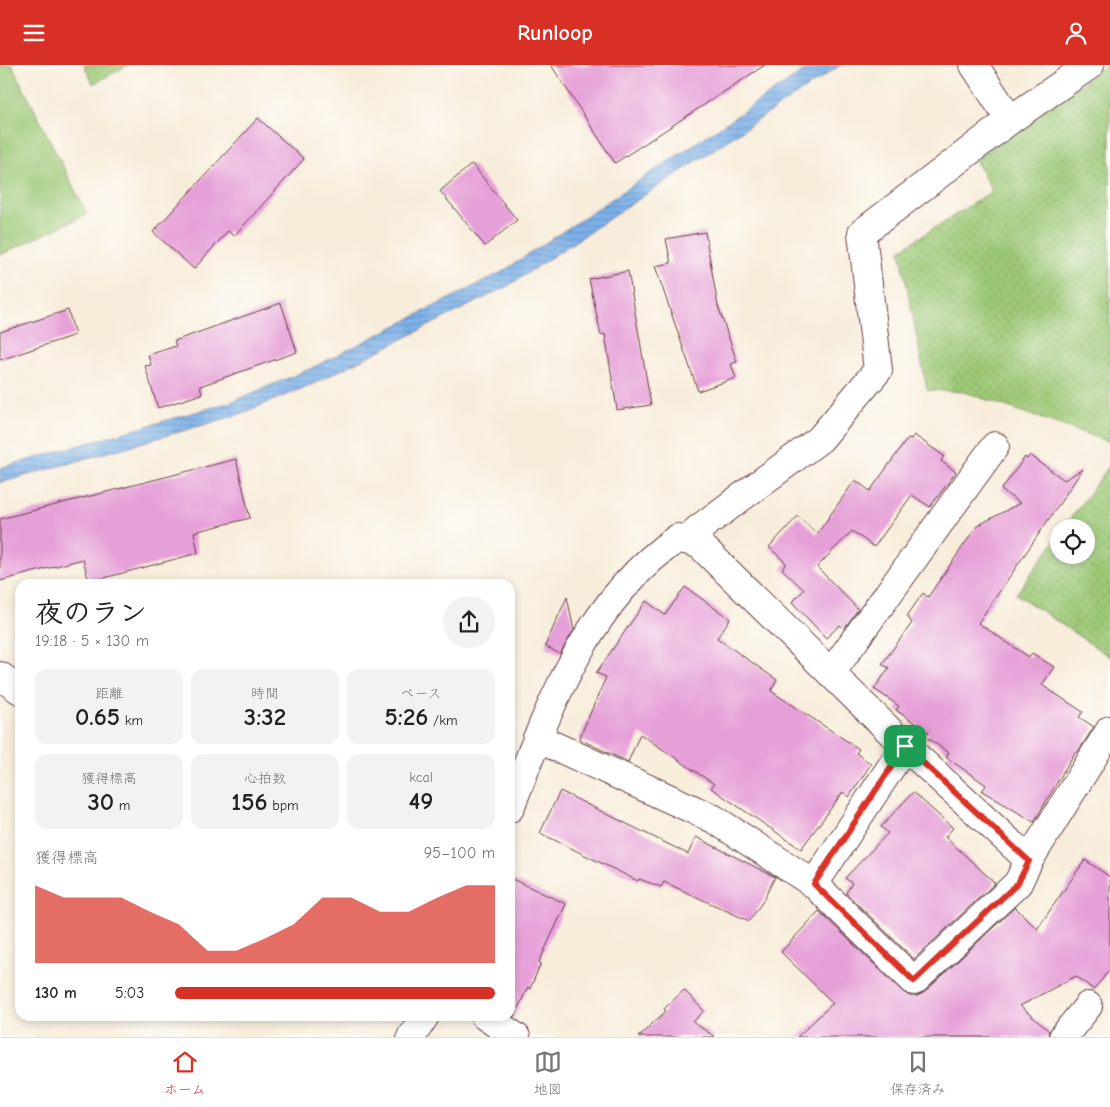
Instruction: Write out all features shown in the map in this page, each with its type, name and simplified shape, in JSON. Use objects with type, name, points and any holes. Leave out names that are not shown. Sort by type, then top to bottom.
[{"type":"street","points":[[974,65],[1010,120]]},
{"type":"street","points":[[699,544],[697,530],[820,439],[878,370],[862,233],[1010,120],[1090,65]]},
{"type":"street","points":[[831,673],[995,446]]},
{"type":"street","points":[[515,795],[537,738],[586,638],[609,603],[656,554],[678,539],[699,544],[905,746],[1029,861]]},
{"type":"street","points":[[0,675],[15,686]]},
{"type":"street","points":[[537,738],[714,819],[814,884],[914,981],[1018,883],[1029,861],[1110,730]]},
{"type":"street","points":[[814,884],[905,746]]},
{"type":"street","points":[[1063,1037],[1088,1006]]},
{"type":"street","points":[[411,1037],[421,1021]]},
{"type":"street","points":[[492,1021],[516,1037]]},
{"type":"green space","points":[[0,65],[12,65],[87,214],[0,255]]},
{"type":"green space","points":[[84,65],[128,65],[93,84]]},
{"type":"green space","points":[[1107,65],[1110,65],[1110,442],[964,392],[927,390],[900,250],[992,191],[975,159]]},
{"type":"green space","points":[[1110,465],[1110,657],[1016,594],[1050,547],[1050,564],[1095,564],[1095,519],[1070,519]]},
{"type":"water","points":[[813,65],[841,65],[508,286],[313,384],[235,416],[0,483],[0,468],[231,402],[312,368],[502,272]]},
{"type":"building","points":[[551,65],[765,65],[615,163]]},
{"type":"building","points":[[258,118],[304,159],[234,236],[228,231],[194,269],[153,232]]},
{"type":"building","points":[[472,164],[517,220],[485,246],[440,191]]},
{"type":"building","points":[[705,232],[718,306],[737,362],[731,364],[736,378],[698,391],[655,266],[671,263],[666,239]]},
{"type":"building","points":[[628,271],[651,405],[617,410],[605,334],[601,335],[589,279]]},
{"type":"building","points":[[281,303],[297,352],[200,386],[202,394],[158,408],[145,366],[151,365],[148,355],[176,346],[174,341]]},
{"type":"building","points":[[68,310],[75,335],[0,360],[0,332]]},
{"type":"building","points":[[914,435],[944,456],[941,461],[956,472],[930,507],[912,495],[874,547],[852,531],[817,567],[858,609],[844,629],[840,625],[826,638],[792,602],[804,590],[782,569],[786,563],[769,547],[798,516],[817,534],[855,480],[870,491],[908,438],[911,439]]},
{"type":"building","points":[[1030,455],[1064,480],[1083,469],[978,623],[1029,657],[1032,653],[1054,667],[1042,685],[1083,712],[1079,717],[1094,727],[1077,753],[1075,752],[1034,822],[982,791],[986,785],[946,757],[949,753],[926,737],[929,733],[896,710],[899,706],[874,689],[889,668],[882,664],[912,623],[907,616],[923,593],[928,597],[977,526],[1020,503],[1001,490],[1025,457],[1027,459]]},
{"type":"building","points":[[236,459],[250,518],[194,532],[198,553],[100,579],[88,579],[83,559],[0,581],[0,519]]},
{"type":"building","points":[[685,587],[730,619],[717,638],[777,680],[771,691],[859,749],[856,753],[871,764],[849,797],[843,792],[801,849],[711,788],[714,784],[640,734],[628,762],[579,739],[606,677],[596,673],[646,601],[665,615]]},
{"type":"building","points":[[567,597],[574,630],[560,654],[545,646]]},
{"type":"building","points":[[560,791],[688,854],[696,837],[775,877],[763,901],[749,921],[664,882],[661,887],[639,879],[638,881],[540,833]]},
{"type":"building","points":[[913,792],[953,828],[945,837],[995,883],[914,959],[846,893],[852,883],[845,878],[888,833],[881,827]]},
{"type":"building","points":[[1085,860],[1110,877],[1110,969],[1094,990],[1076,976],[1020,1006],[1049,1031],[1048,1037],[797,1037],[833,1003],[781,952],[819,911],[903,992],[910,996],[917,996],[925,992],[1015,907],[1037,929]]},
{"type":"building","points":[[515,880],[566,904],[539,962],[541,963],[530,989],[528,987],[515,1015]]},
{"type":"building","points":[[684,990],[704,1011],[693,1022],[715,1037],[638,1037],[666,1011],[664,1009]]},
{"type":"route","points":[[905,746],[1029,861],[1018,883],[914,981],[814,884],[905,746]]}]
